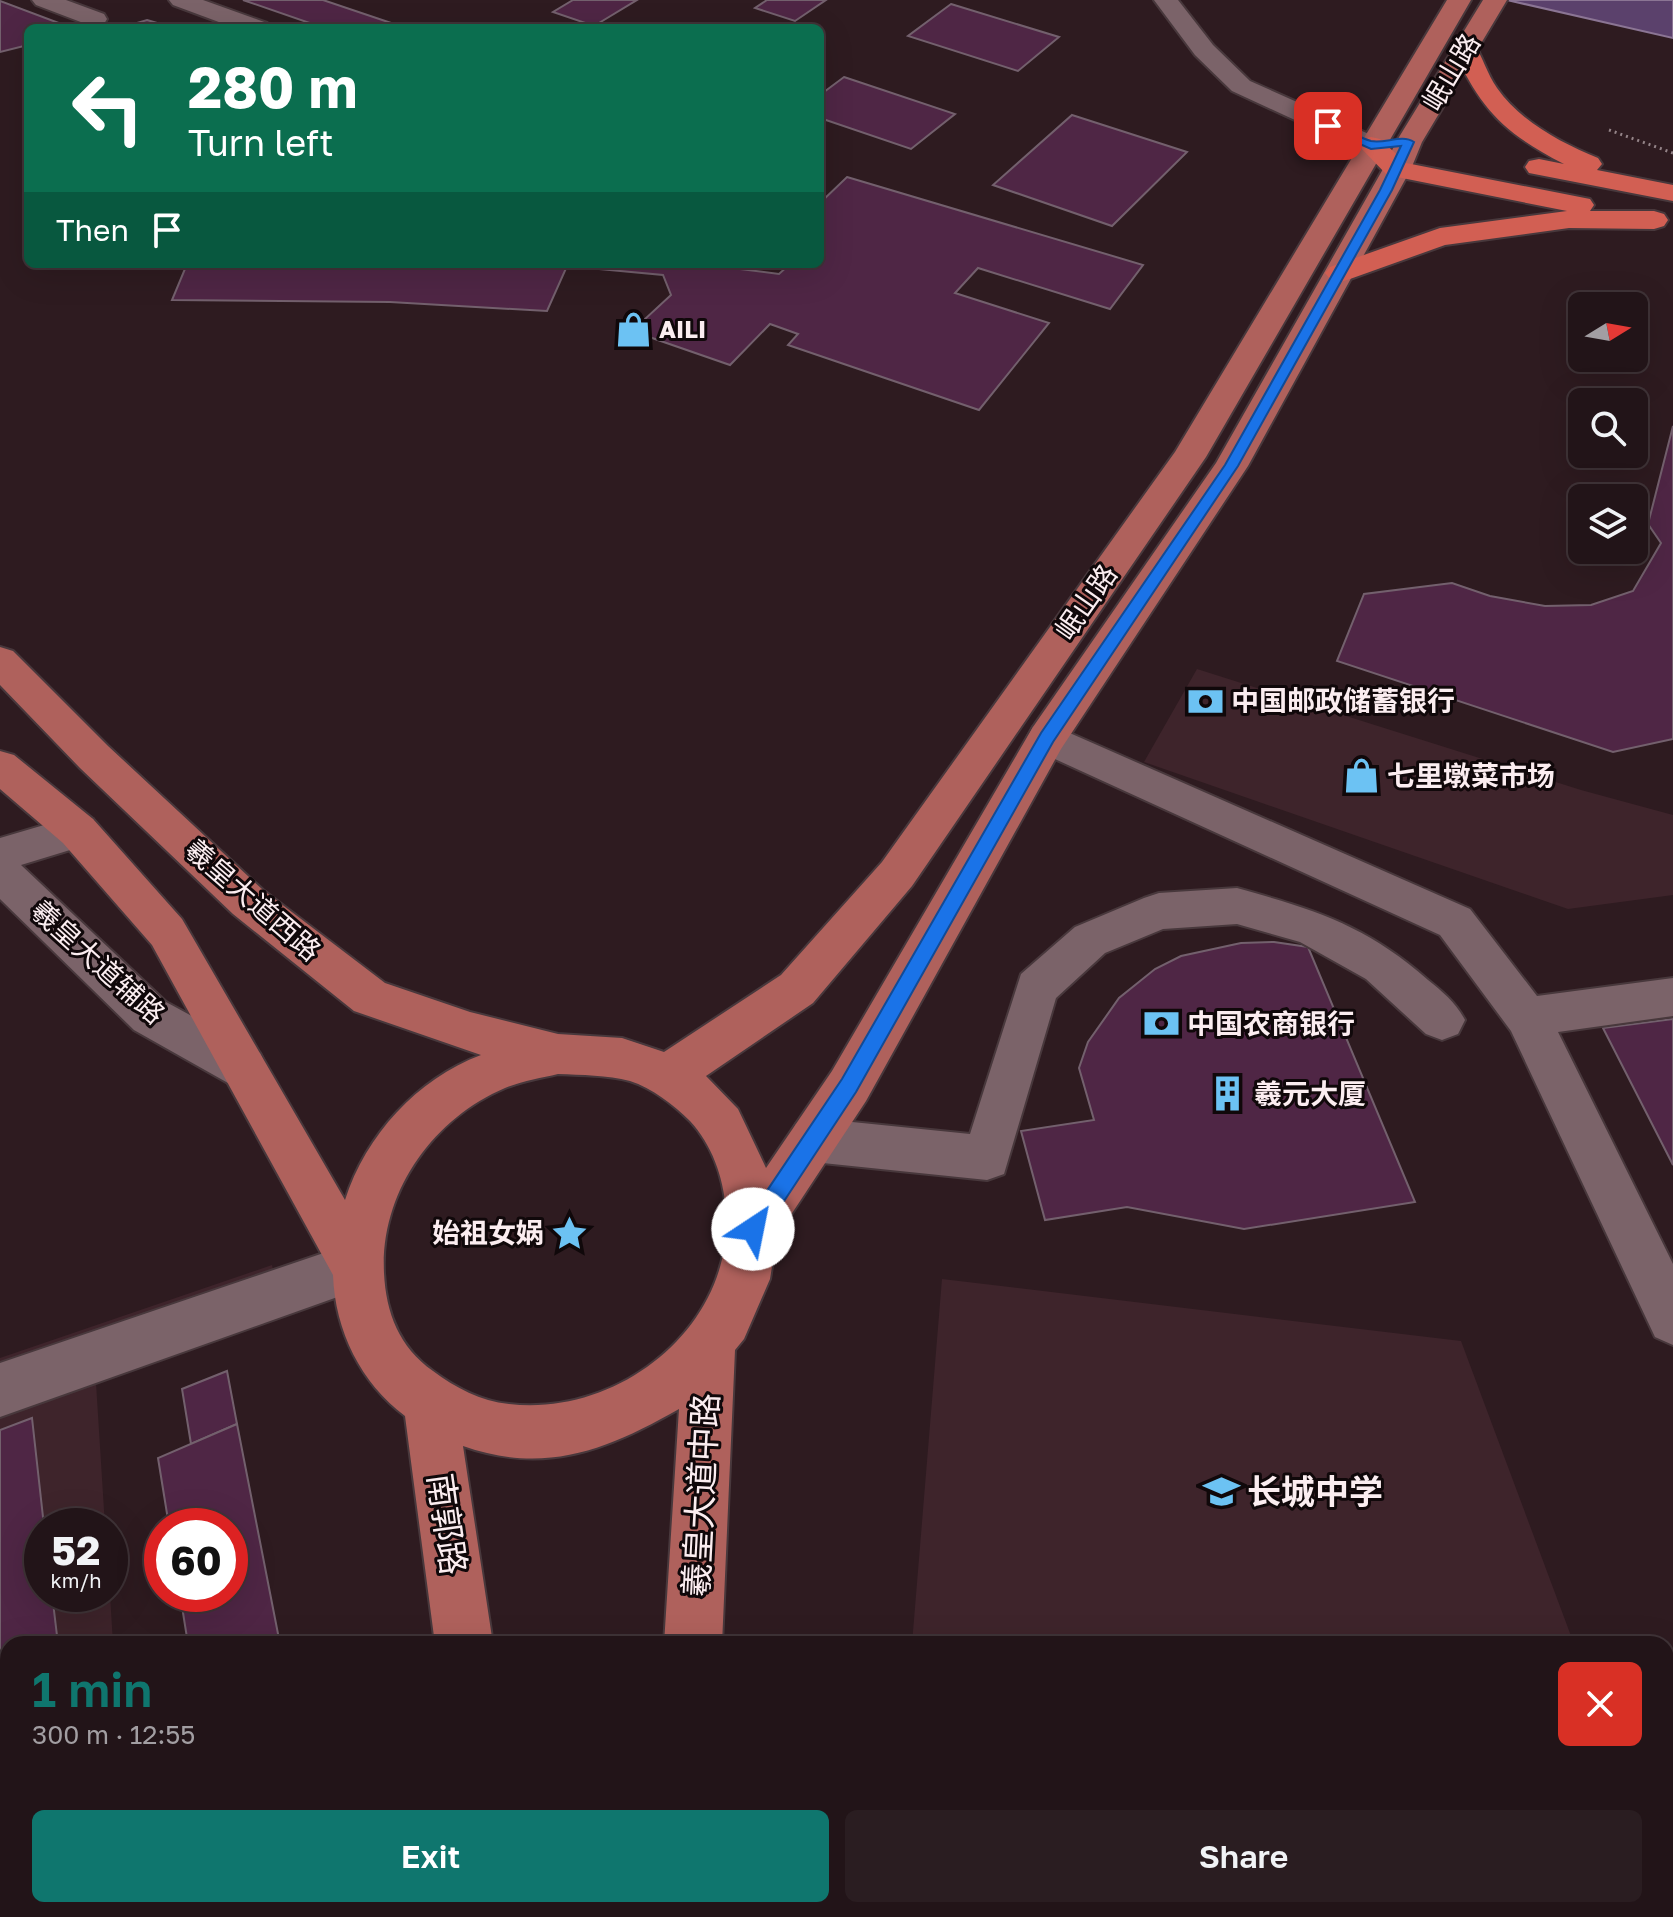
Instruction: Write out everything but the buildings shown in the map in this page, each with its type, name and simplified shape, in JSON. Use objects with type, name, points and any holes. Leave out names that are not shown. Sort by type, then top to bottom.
[{"type":"highway","points":[[1465,49],[1483,87],[1518,124],[1568,156],[1665,192]]},
{"type":"highway","points":[[1403,151],[1663,222]]},
{"type":"highway","points":[[1518,163],[1665,192]]},
{"type":"highway","points":[[1340,273],[1454,235],[1569,219],[1663,222]]},
{"type":"main road","name":"岷山路","points":[[667,1076],[797,989],[897,874],[1403,151],[1495,0]]},
{"type":"main road","name":"岷山路","points":[[753,1229],[857,1072],[1047,738],[1231,466],[1340,273],[1403,151],[1453,9]]},
{"type":"main road","name":"羲皇大道西路","points":[[0,661],[94,757],[248,902],[370,997],[470,1032],[558,1054]]},
{"type":"main road","points":[[0,766],[78,831],[167,932],[356,1267]]},
{"type":"main road","points":[[558,1054],[596,1054],[633,1062],[667,1076],[697,1096],[721,1122],[739,1155],[750,1190],[753,1229],[747,1269],[732,1309],[709,1346],[678,1378],[641,1405],[598,1423],[554,1433],[510,1433],[467,1423],[430,1404],[398,1378],[375,1345],[362,1307],[356,1267],[359,1228],[372,1189],[392,1154],[417,1122],[448,1096],[483,1075],[520,1061],[558,1054]]},
{"type":"main road","name":"羲皇大道中路","points":[[693,1636],[709,1346]]},
{"type":"main road","name":"南郭路","points":[[430,1404],[463,1636]]},
{"type":"street","points":[[44,0],[95,19]]},
{"type":"street","points":[[181,0],[247,24]]},
{"type":"street","points":[[1166,0],[1204,50],[1241,86],[1403,151]]},
{"type":"street","points":[[1047,738],[1455,922],[1527,1017],[1673,1319]]},
{"type":"street","points":[[0,855],[78,831]]},
{"type":"street","name":"羲皇大道辅路","points":[[0,872],[150,1016],[244,1068]]},
{"type":"street","points":[[813,1140],[987,1158],[1037,988],[1090,940],[1159,911],[1237,906],[1312,927],[1382,966],[1442,1020]]},
{"type":"street","points":[[1527,1017],[1673,997]]},
{"type":"street","points":[[0,1390],[356,1267]]},
{"type":"path","points":[[1605,129],[1673,153]]},
{"type":"shaded area","points":[[1507,0],[1673,0],[1673,38]]},
{"type":"shaded area","name":"七里墩菜市场","points":[[1197,669],[1581,790],[1673,815],[1673,895],[1568,909],[1144,762]]},
{"type":"shaded area","points":[[272,1265],[282,1317],[96,1383],[104,1508],[24,1508],[24,1612],[111,1612],[113,1636],[0,1636],[0,1358]]},
{"type":"shaded area","name":"长城中学","points":[[942,1279],[1461,1341],[1571,1636],[913,1636]]},
{"type":"place","name":"AILI","points":[[633,330]]},
{"type":"place","name":"中国邮政储蓄银行","points":[[1205,701]]},
{"type":"place","name":"七里墩菜市场","points":[[1361,776]]},
{"type":"place","name":"中国农商银行","points":[[1161,1024]]},
{"type":"place","name":"羲元大厦","points":[[1228,1094]]},
{"type":"place","name":"始祖女娲","points":[[570,1233]]},
{"type":"place","name":"长城中学","points":[[1221,1492]]},
{"type":"route","points":[[753,1229],[849,1086],[1047,738],[1231,466],[1386,190],[1409,142],[1371,145],[1328,126]]}]
